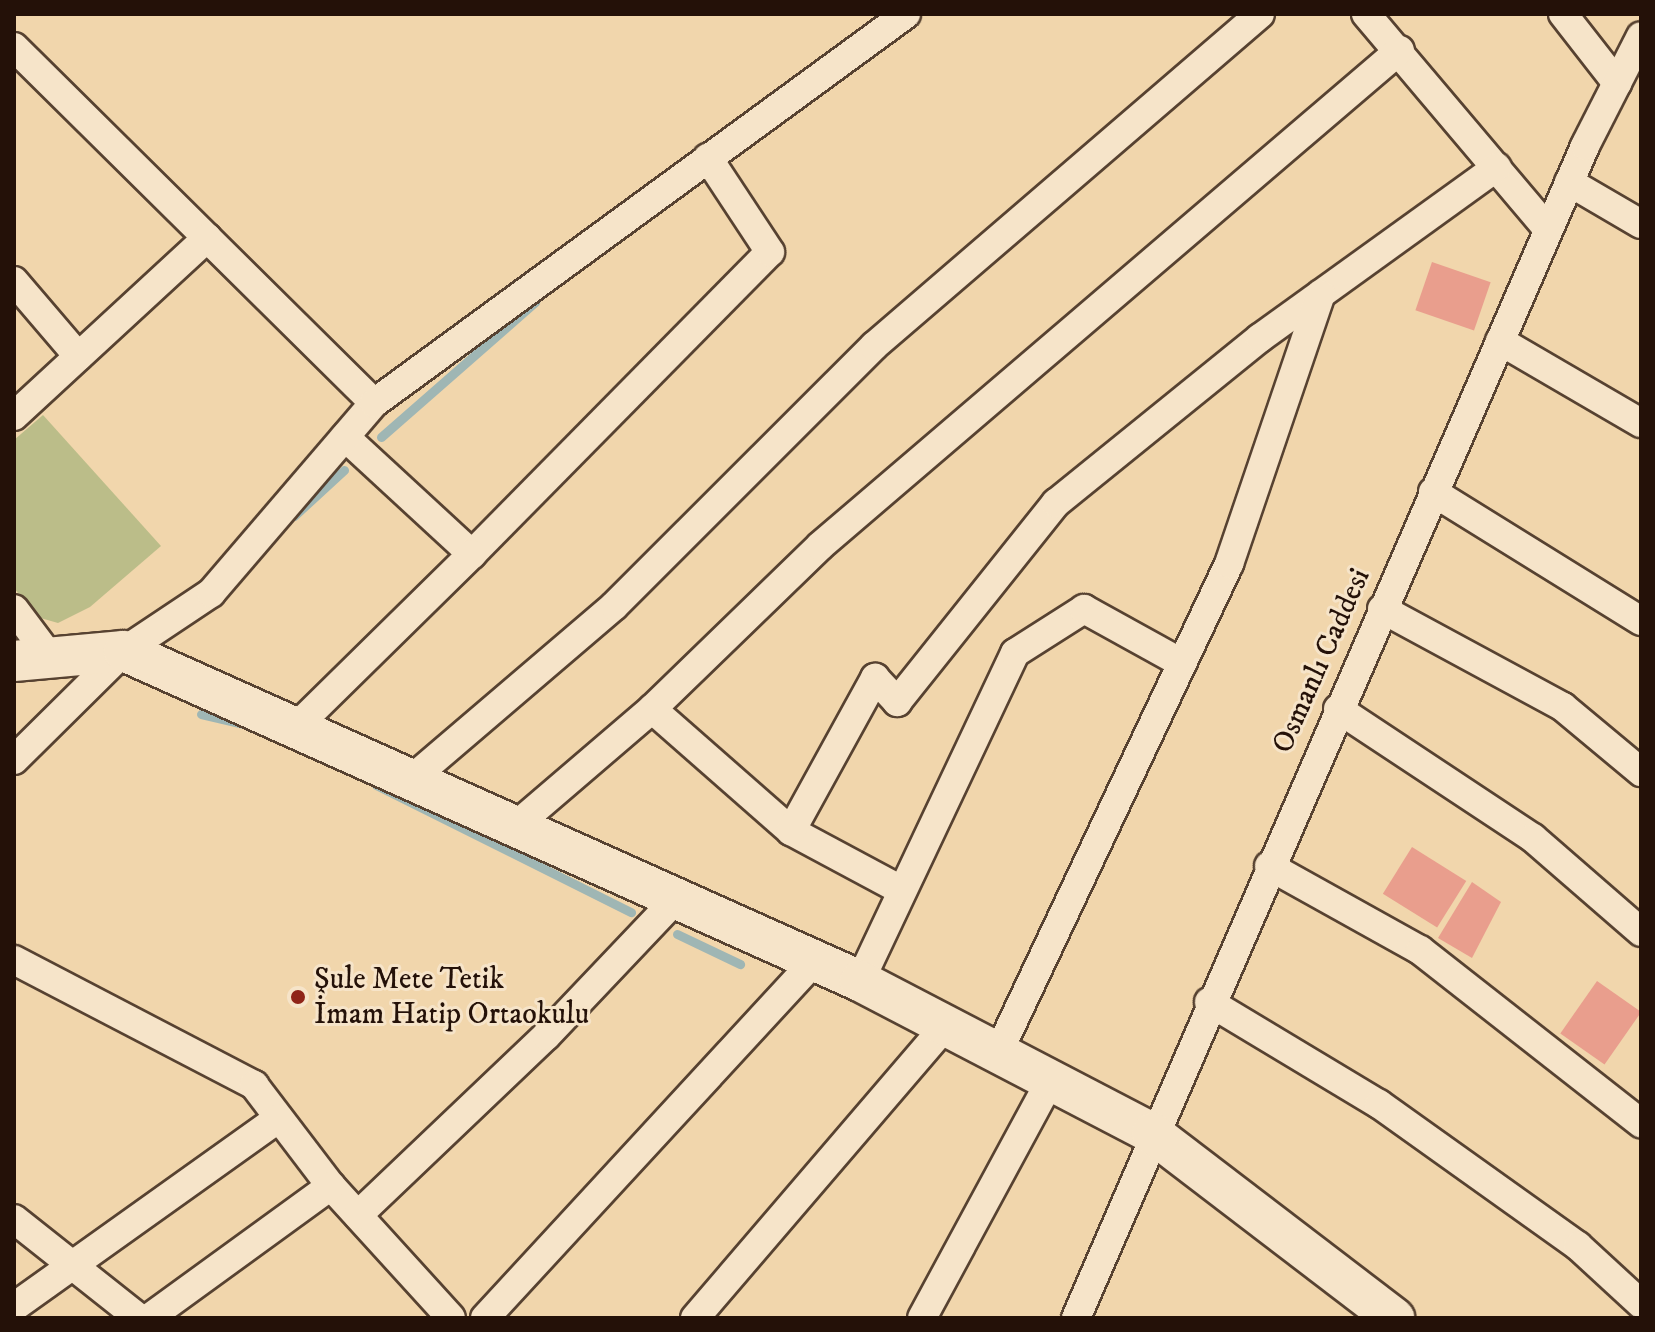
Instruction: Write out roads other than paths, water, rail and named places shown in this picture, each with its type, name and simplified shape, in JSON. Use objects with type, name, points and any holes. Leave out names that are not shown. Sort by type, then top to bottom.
[{"type":"street","points":[[14,760],[124,651],[211,593],[374,403],[906,14]]},
{"type":"street","points":[[414,777],[614,606],[874,346],[1260,14]]},
{"type":"street","points":[[1366,14],[1400,50],[1548,229]]},
{"type":"street","points":[[1563,14],[1617,83]]},
{"type":"street","name":"Osmanlı Caddesi","points":[[1076,1318],[1152,1133],[1548,229],[1641,36]]},
{"type":"street","points":[[14,47],[374,403]]},
{"type":"street","points":[[519,823],[652,709],[820,546],[1400,50]]},
{"type":"street","points":[[297,726],[770,252],[708,158]]},
{"type":"street","points":[[791,831],[875,678],[897,702],[1056,503],[1321,294],[1497,167]]},
{"type":"street","points":[[1569,182],[1641,223]]},
{"type":"street","points":[[14,416],[207,238]]},
{"type":"street","points":[[14,281],[78,356]]},
{"type":"street","points":[[999,1051],[1229,564],[1321,294]]},
{"type":"street","points":[[1500,341],[1641,423]]},
{"type":"street","points":[[345,437],[472,554]]},
{"type":"street","points":[[1433,492],[1641,621]]},
{"type":"street","points":[[14,609],[32,659],[124,651],[519,823],[947,1024],[1152,1133],[1394,1318]]},
{"type":"street","points":[[860,981],[1015,653],[1084,609],[1182,663]]},
{"type":"street","points":[[1382,609],[1563,707],[1641,772]]},
{"type":"street","points":[[652,709],[791,831],[901,890]]},
{"type":"street","points":[[1338,709],[1533,838],[1641,932]]},
{"type":"street","points":[[1269,866],[1420,950],[1641,1123]]},
{"type":"street","points":[[358,1215],[546,1036],[676,899]]},
{"type":"street","points":[[14,960],[254,1085],[331,1186],[451,1318]]},
{"type":"street","points":[[485,1318],[813,962]]},
{"type":"street","points":[[1209,1002],[1379,1104],[1578,1246],[1641,1304]]},
{"type":"street","points":[[695,1318],[947,1024]]},
{"type":"street","points":[[922,1318],[1050,1081]]},
{"type":"street","points":[[14,1307],[71,1262],[279,1118]]},
{"type":"street","points":[[149,1318],[331,1186]]},
{"type":"street","points":[[14,1219],[139,1318]]},
{"type":"waterway","points":[[381,437],[535,302]]},
{"type":"waterway","points":[[294,516],[344,470]]},
{"type":"waterway","points":[[201,714],[243,724]]},
{"type":"waterway","points":[[376,785],[631,912]]},
{"type":"waterway","points":[[677,934],[740,964]]},
{"type":"place","name":"Şule Mete Tetik İmam Hatip Ortaokulu","points":[[298,997]]}]
